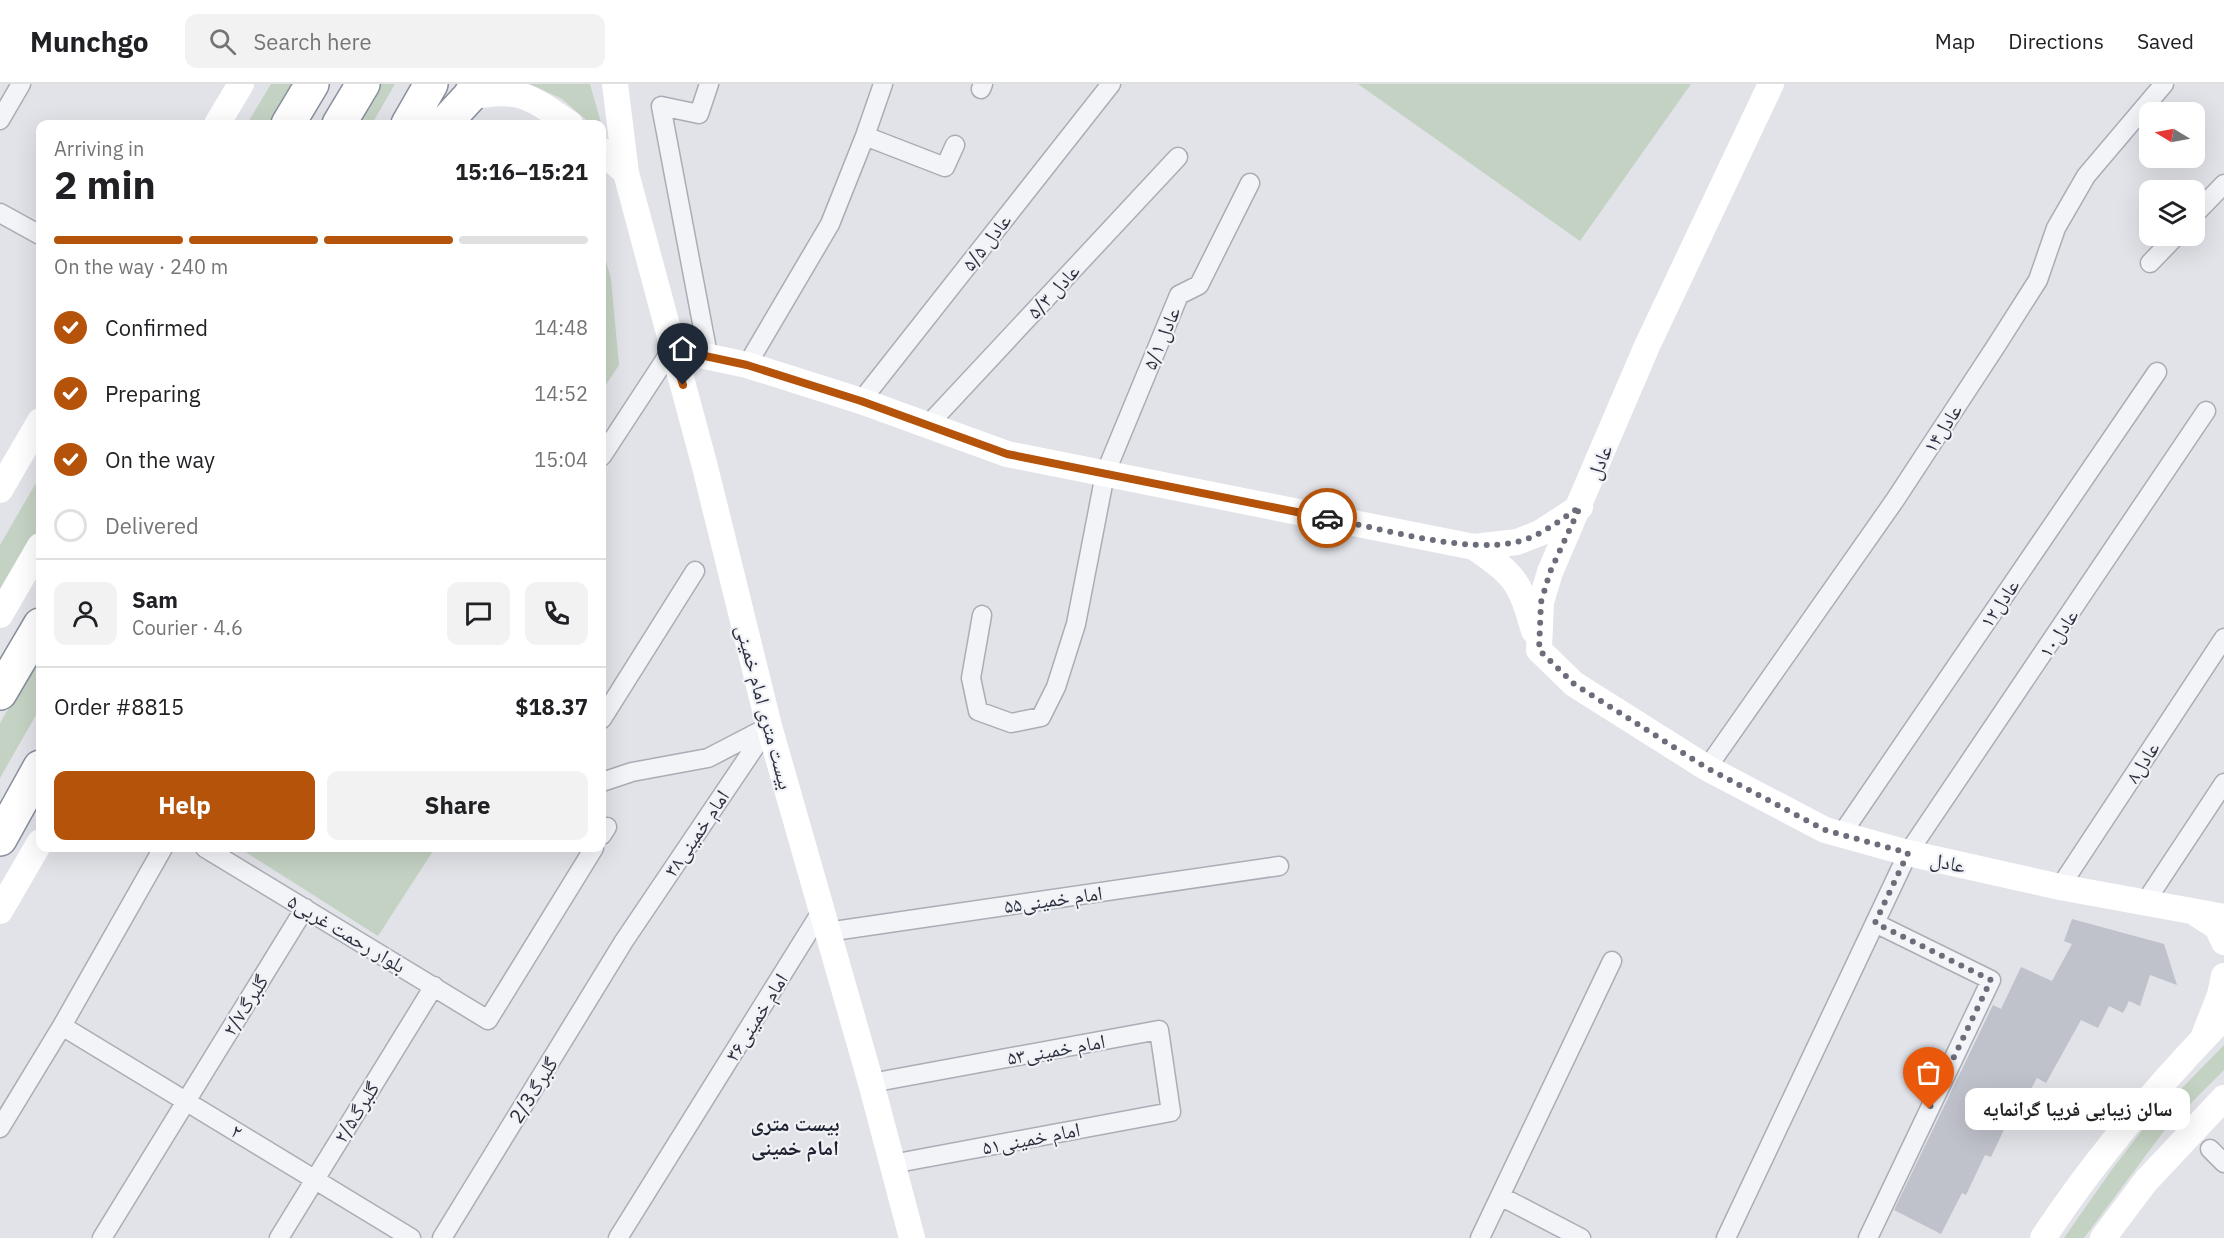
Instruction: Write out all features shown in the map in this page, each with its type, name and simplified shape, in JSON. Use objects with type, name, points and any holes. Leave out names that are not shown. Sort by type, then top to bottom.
[{"type":"highway","points":[[290,120],[312,84]]},
{"type":"highway","points":[[341,120],[363,84]]},
{"type":"highway","points":[[410,120],[431,84]]},
{"type":"highway","points":[[447,120],[473,90]]},
{"type":"highway","points":[[0,693],[36,632]]},
{"type":"highway","points":[[0,839],[36,774]]},
{"type":"street","points":[[0,120],[21,84]]},
{"type":"street","points":[[219,120],[241,84]]},
{"type":"street","name":"بیست متری امام خمینی","points":[[615,84],[626,173],[705,467],[769,726],[871,1083],[912,1238]]},
{"type":"street","points":[[708,355],[661,106],[699,114],[709,84]]},
{"type":"street","points":[[747,365],[830,224],[866,136],[883,84]]},
{"type":"street","name":"عادل ۵/۵","points":[[861,401],[1111,84]]},
{"type":"street","name":"عادل","points":[[1772,84],[1647,346],[1580,507],[1550,572],[1541,602],[1539,650],[1574,684],[1707,768],[1825,830],[1908,853],[2144,904],[2224,917]]},
{"type":"street","name":"عادل۱۴","points":[[1707,768],[1895,500],[1996,346],[2038,280],[2056,228],[2086,176],[2164,84]]},
{"type":"street","points":[[455,120],[473,90],[519,93],[563,120]]},
{"type":"street","points":[[866,136],[945,167],[955,145]]},
{"type":"street","points":[[606,156],[626,173]]},
{"type":"street","name":"عادل ۵/۳","points":[[928,425],[1178,157]]},
{"type":"street","name":"عادل ۵/۱","points":[[982,615],[971,678],[978,711],[1011,723],[1041,717],[1056,687],[1076,624],[1105,474],[1179,295],[1199,285],[1250,183]]},
{"type":"street","points":[[2205,204],[2224,184]]},
{"type":"street","points":[[0,213],[36,233]]},
{"type":"street","points":[[2150,263],[2166,246]]},
{"type":"street","points":[[606,450],[672,349],[747,365],[861,401],[1007,454],[1474,547],[1516,542],[1540,533],[1580,507]]},
{"type":"street","name":"عادل۱۲","points":[[1841,835],[2157,372]]},
{"type":"street","name":"عادل۱۰","points":[[1726,1238],[1908,853],[2206,411]]},
{"type":"street","points":[[0,490],[36,429]]},
{"type":"street","points":[[1474,547],[1508,571],[1524,596],[1539,650]]},
{"type":"street","points":[[0,615],[36,553]]},
{"type":"street","points":[[606,713],[695,571]]},
{"type":"street","name":"۸عادل","points":[[2060,886],[2224,638]]},
{"type":"street","points":[[606,781],[632,772],[708,758],[740,744],[769,726]]},
{"type":"street","name":"امام خمینی۳۸","points":[[624,941],[769,726]]},
{"type":"street","points":[[2144,904],[2224,783]]},
{"type":"street","points":[[0,911],[36,849]]},
{"type":"street","points":[[0,1128],[62,1026],[161,852]]},
{"type":"street","name":"بلوار رحمت غربی۵","points":[[217,852],[488,1020],[592,852]]},
{"type":"street","name":"امام خمینی۵۵","points":[[824,922],[1279,866]]},
{"type":"street","name":"گلبرگ۲/۷","points":[[102,1238],[305,908]]},
{"type":"street","points":[[2196,914],[2217,927],[2224,942]]},
{"type":"street","name":"امام خمینی۳۶","points":[[618,1238],[690,1121],[824,922]]},
{"type":"street","points":[[1868,1238],[1991,980],[1875,923]]},
{"type":"street","name":"2/3گلبرگ","points":[[442,1238],[624,941]]},
{"type":"street","points":[[1480,1238],[1612,961]]},
{"type":"street","points":[[2202,1040],[2220,995],[2224,976]]},
{"type":"street","name":"گلبرگ۲/۵","points":[[279,1238],[434,986]]},
{"type":"street","points":[[2043,1238],[2100,1159],[2224,1017]]},
{"type":"street","name":"۲","points":[[62,1026],[411,1238]]},
{"type":"street","name":"امام خمینی۵۳","points":[[871,1083],[1159,1030],[1171,1112]]},
{"type":"street","points":[[2103,1238],[2146,1181],[2224,1098]]},
{"type":"street","name":"امام خمینی۵۱","points":[[892,1164],[1171,1112]]},
{"type":"street","points":[[2210,1149],[2224,1163]]},
{"type":"street","points":[[1500,1196],[1581,1238]]},
{"type":"green space","points":[[271,84],[298,84],[276,120],[249,120]]},
{"type":"green space","points":[[378,84],[395,84],[374,120],[356,120]]},
{"type":"green space","points":[[530,84],[590,84],[600,120],[586,120],[562,99]]},
{"type":"green space","points":[[1358,84],[1691,84],[1580,241]]},
{"type":"green space","points":[[606,261],[611,279],[619,365],[606,385]]},
{"type":"green space","points":[[36,483],[36,539],[0,598],[0,545]]},
{"type":"green space","points":[[36,662],[36,715],[0,778],[0,723]]},
{"type":"green space","points":[[245,852],[432,852],[378,936]]},
{"type":"green space","points":[[2224,1045],[2224,1070],[2167,1127],[2084,1238],[2064,1238],[2147,1124]]},
{"type":"building","points":[[2072,919],[2164,944],[2177,985],[2150,975],[2140,1006],[2129,1001],[2123,1013],[2109,1006],[2098,1028],[2081,1020],[2046,1083],[2037,1078],[2015,1119],[2010,1117],[1991,1157],[1985,1155],[1966,1195],[1962,1193],[1941,1234],[1894,1210],[1993,1005],[2001,1009],[2021,967],[2052,981],[2072,944],[2064,941]]},
{"type":"way so far","points":[[1327,518],[1474,547],[1516,542],[1540,533],[1580,507],[1550,572],[1541,602],[1539,650],[1574,684],[1707,768],[1825,830],[1908,853],[1875,923],[1991,980],[1929,1109]]},
{"type":"place","name":"سالن زیبایی فریبا گرانمایه","points":[[1929,1109]]},
{"type":"district","name":"بیست متری امام خمینی","points":[[795,1135]]},
{"type":"route","points":[[683,385],[672,349],[747,365],[861,401],[1007,454],[1327,518]]}]
